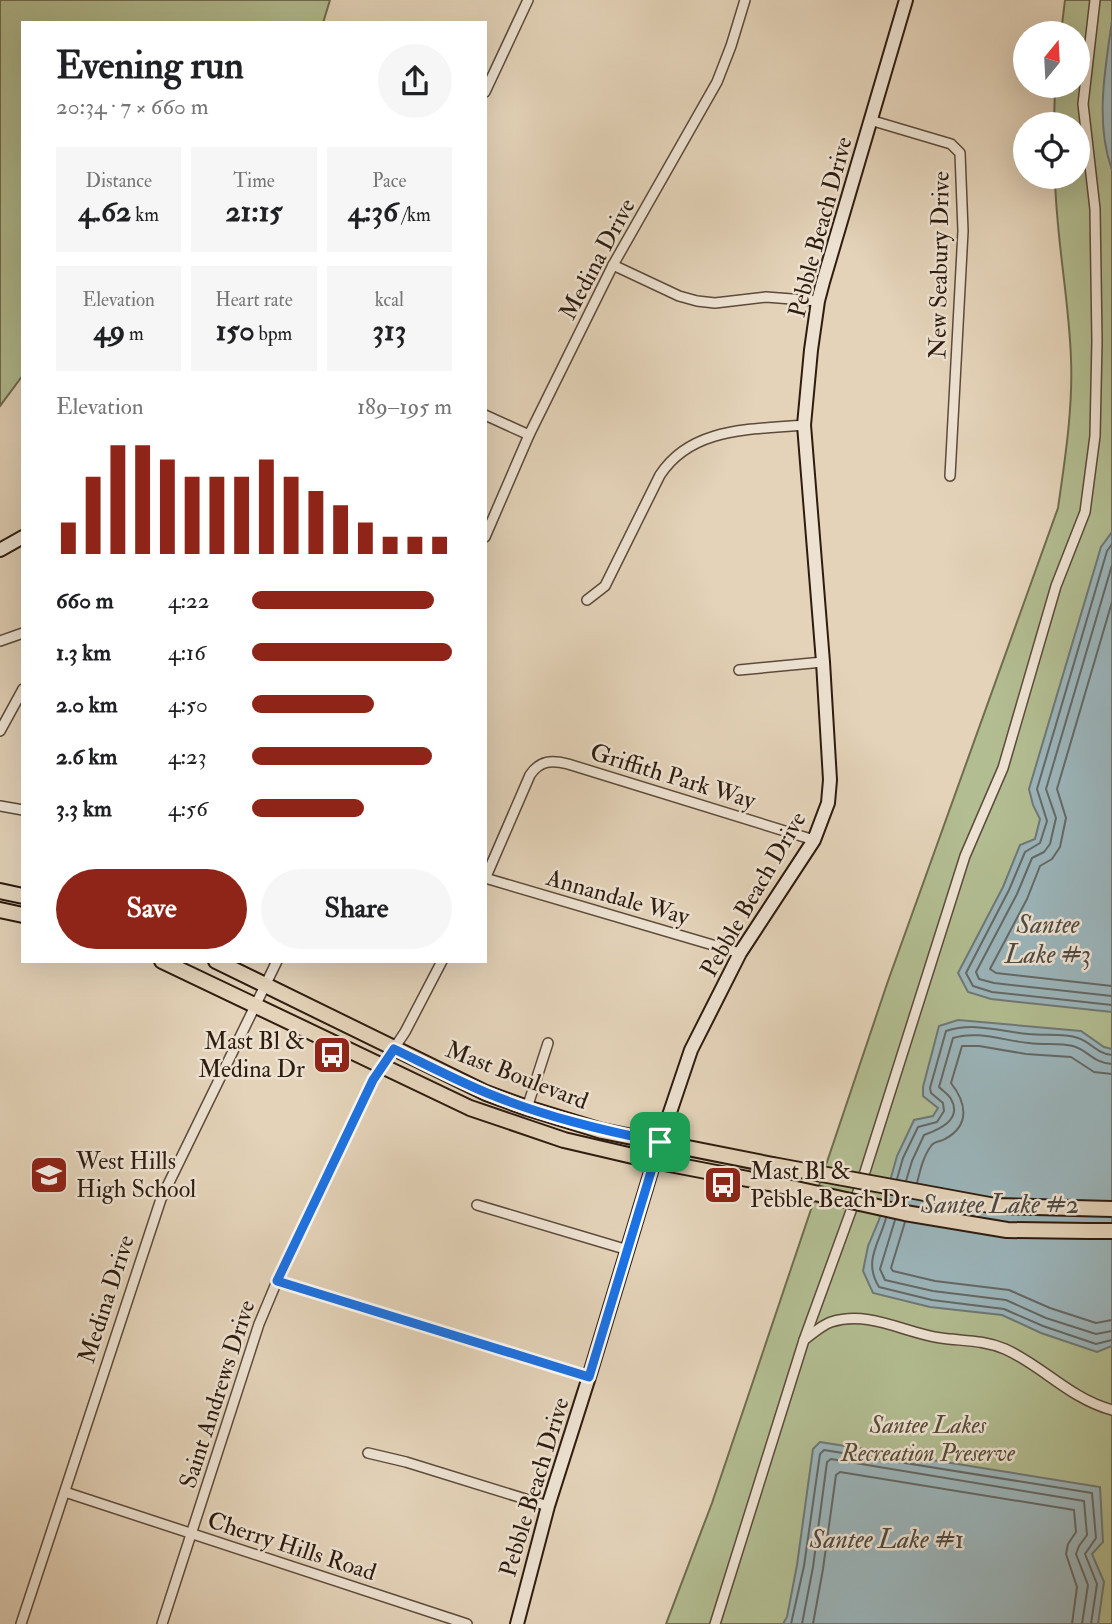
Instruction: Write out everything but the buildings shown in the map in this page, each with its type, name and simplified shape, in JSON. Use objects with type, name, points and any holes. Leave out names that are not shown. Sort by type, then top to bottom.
[{"type":"main road","points":[[0,891],[21,896]]},
{"type":"main road","points":[[0,910],[21,915]]},
{"type":"main road","name":"Mast Boulevard","points":[[166,963],[482,1112],[564,1140],[905,1213],[1007,1230],[1112,1231]]},
{"type":"main road","name":"Mast Boulevard","points":[[220,963],[485,1093],[602,1131],[995,1206],[1112,1209]]},
{"type":"street","points":[[487,88],[528,0]]},
{"type":"street","name":"Medina Drive","points":[[487,532],[529,435],[613,265],[717,82],[745,0]]},
{"type":"street","name":"Pebble Beach Drive","points":[[517,1624],[548,1506],[691,1050],[740,953],[814,840],[828,803],[830,780],[823,662],[804,425],[818,301],[906,0]]},
{"type":"street","points":[[715,1624],[804,1340],[863,1178],[965,856],[1003,768],[1056,586],[1085,512],[1095,436],[1097,341],[1095,209],[1083,104],[1095,0]]},
{"type":"street","name":"New Seabury Drive","points":[[870,120],[951,144],[960,153],[963,231],[950,476]]},
{"type":"street","points":[[613,265],[679,296],[697,301],[716,303],[766,297],[818,301]]},
{"type":"street","points":[[487,416],[529,435]]},
{"type":"street","points":[[587,600],[605,586],[660,475],[683,449],[720,433],[804,425]]},
{"type":"street","points":[[0,550],[21,538]]},
{"type":"street","points":[[0,641],[21,634]]},
{"type":"street","points":[[739,670],[823,662]]},
{"type":"street","points":[[0,731],[21,692]]},
{"type":"street","name":"Griffith Park Way","points":[[487,874],[537,766],[547,762],[557,761],[814,840]]},
{"type":"street","points":[[0,806],[21,810]]},
{"type":"street","name":"Annandale Way","points":[[487,879],[740,953]]},
{"type":"street","name":"Medina Drive","points":[[21,1624],[161,1199],[276,963]]},
{"type":"street","name":"Saint Andrews Drive","points":[[162,1624],[259,1324],[277,1281],[373,1080],[394,1049],[441,963]]},
{"type":"street","points":[[527,1108],[548,1043]]},
{"type":"street","points":[[477,1205],[628,1250]]},
{"type":"street","points":[[277,1281],[589,1377]]},
{"type":"street","points":[[804,1340],[831,1322],[867,1318],[942,1339],[979,1342],[1007,1350],[1078,1396],[1112,1410]]},
{"type":"street","points":[[369,1453],[548,1506]]},
{"type":"street","name":"Cherry Hills Road","points":[[65,1492],[467,1624]]},
{"type":"green space","points":[[0,0],[330,0],[324,21],[21,21],[21,378],[0,406]]},
{"type":"green space","name":"Santee Lakes Recreation Preserve","points":[[1065,0],[1112,0],[1112,1624],[666,1624],[712,1503],[888,981],[1058,508],[1068,434],[1071,378],[1070,336],[1056,189],[1090,189],[1090,112],[1054,112],[1055,98],[1090,98],[1090,21],[1062,21]]},
{"type":"water","points":[[1112,21],[1112,170],[1104,134],[1103,96]]},
{"type":"water","name":"Santee Lake #3","points":[[1112,532],[1112,1012],[991,999],[968,992],[958,973],[1003,887],[1020,845],[1035,839],[1040,819],[1029,789],[1101,547]]},
{"type":"water","name":"Santee Lake #2","points":[[958,1020],[1081,1031],[1104,1047],[1112,1049],[1112,1346],[1097,1352],[1041,1333],[1002,1315],[930,1307],[873,1293],[863,1271],[868,1246],[879,1220],[897,1156],[914,1120],[933,1116],[938,1108],[923,1096],[923,1087],[939,1026]]},
{"type":"water","name":"Santee Lake #1","points":[[820,1442],[1100,1487],[1103,1542],[1092,1554],[1104,1582],[1098,1624],[783,1624],[787,1617],[797,1565],[813,1449]]},
{"type":"place","name":"Mast Bl & Medina Dr","points":[[332,1055]]},
{"type":"place","name":"West Hills High School","points":[[49,1175]]},
{"type":"place","name":"Mast Bl & Pebble Beach Dr","points":[[723,1185]]},
{"type":"route","points":[[394,1049],[485,1093],[527,1108],[602,1131],[660,1142],[589,1377],[277,1281],[373,1080],[394,1049]]}]
